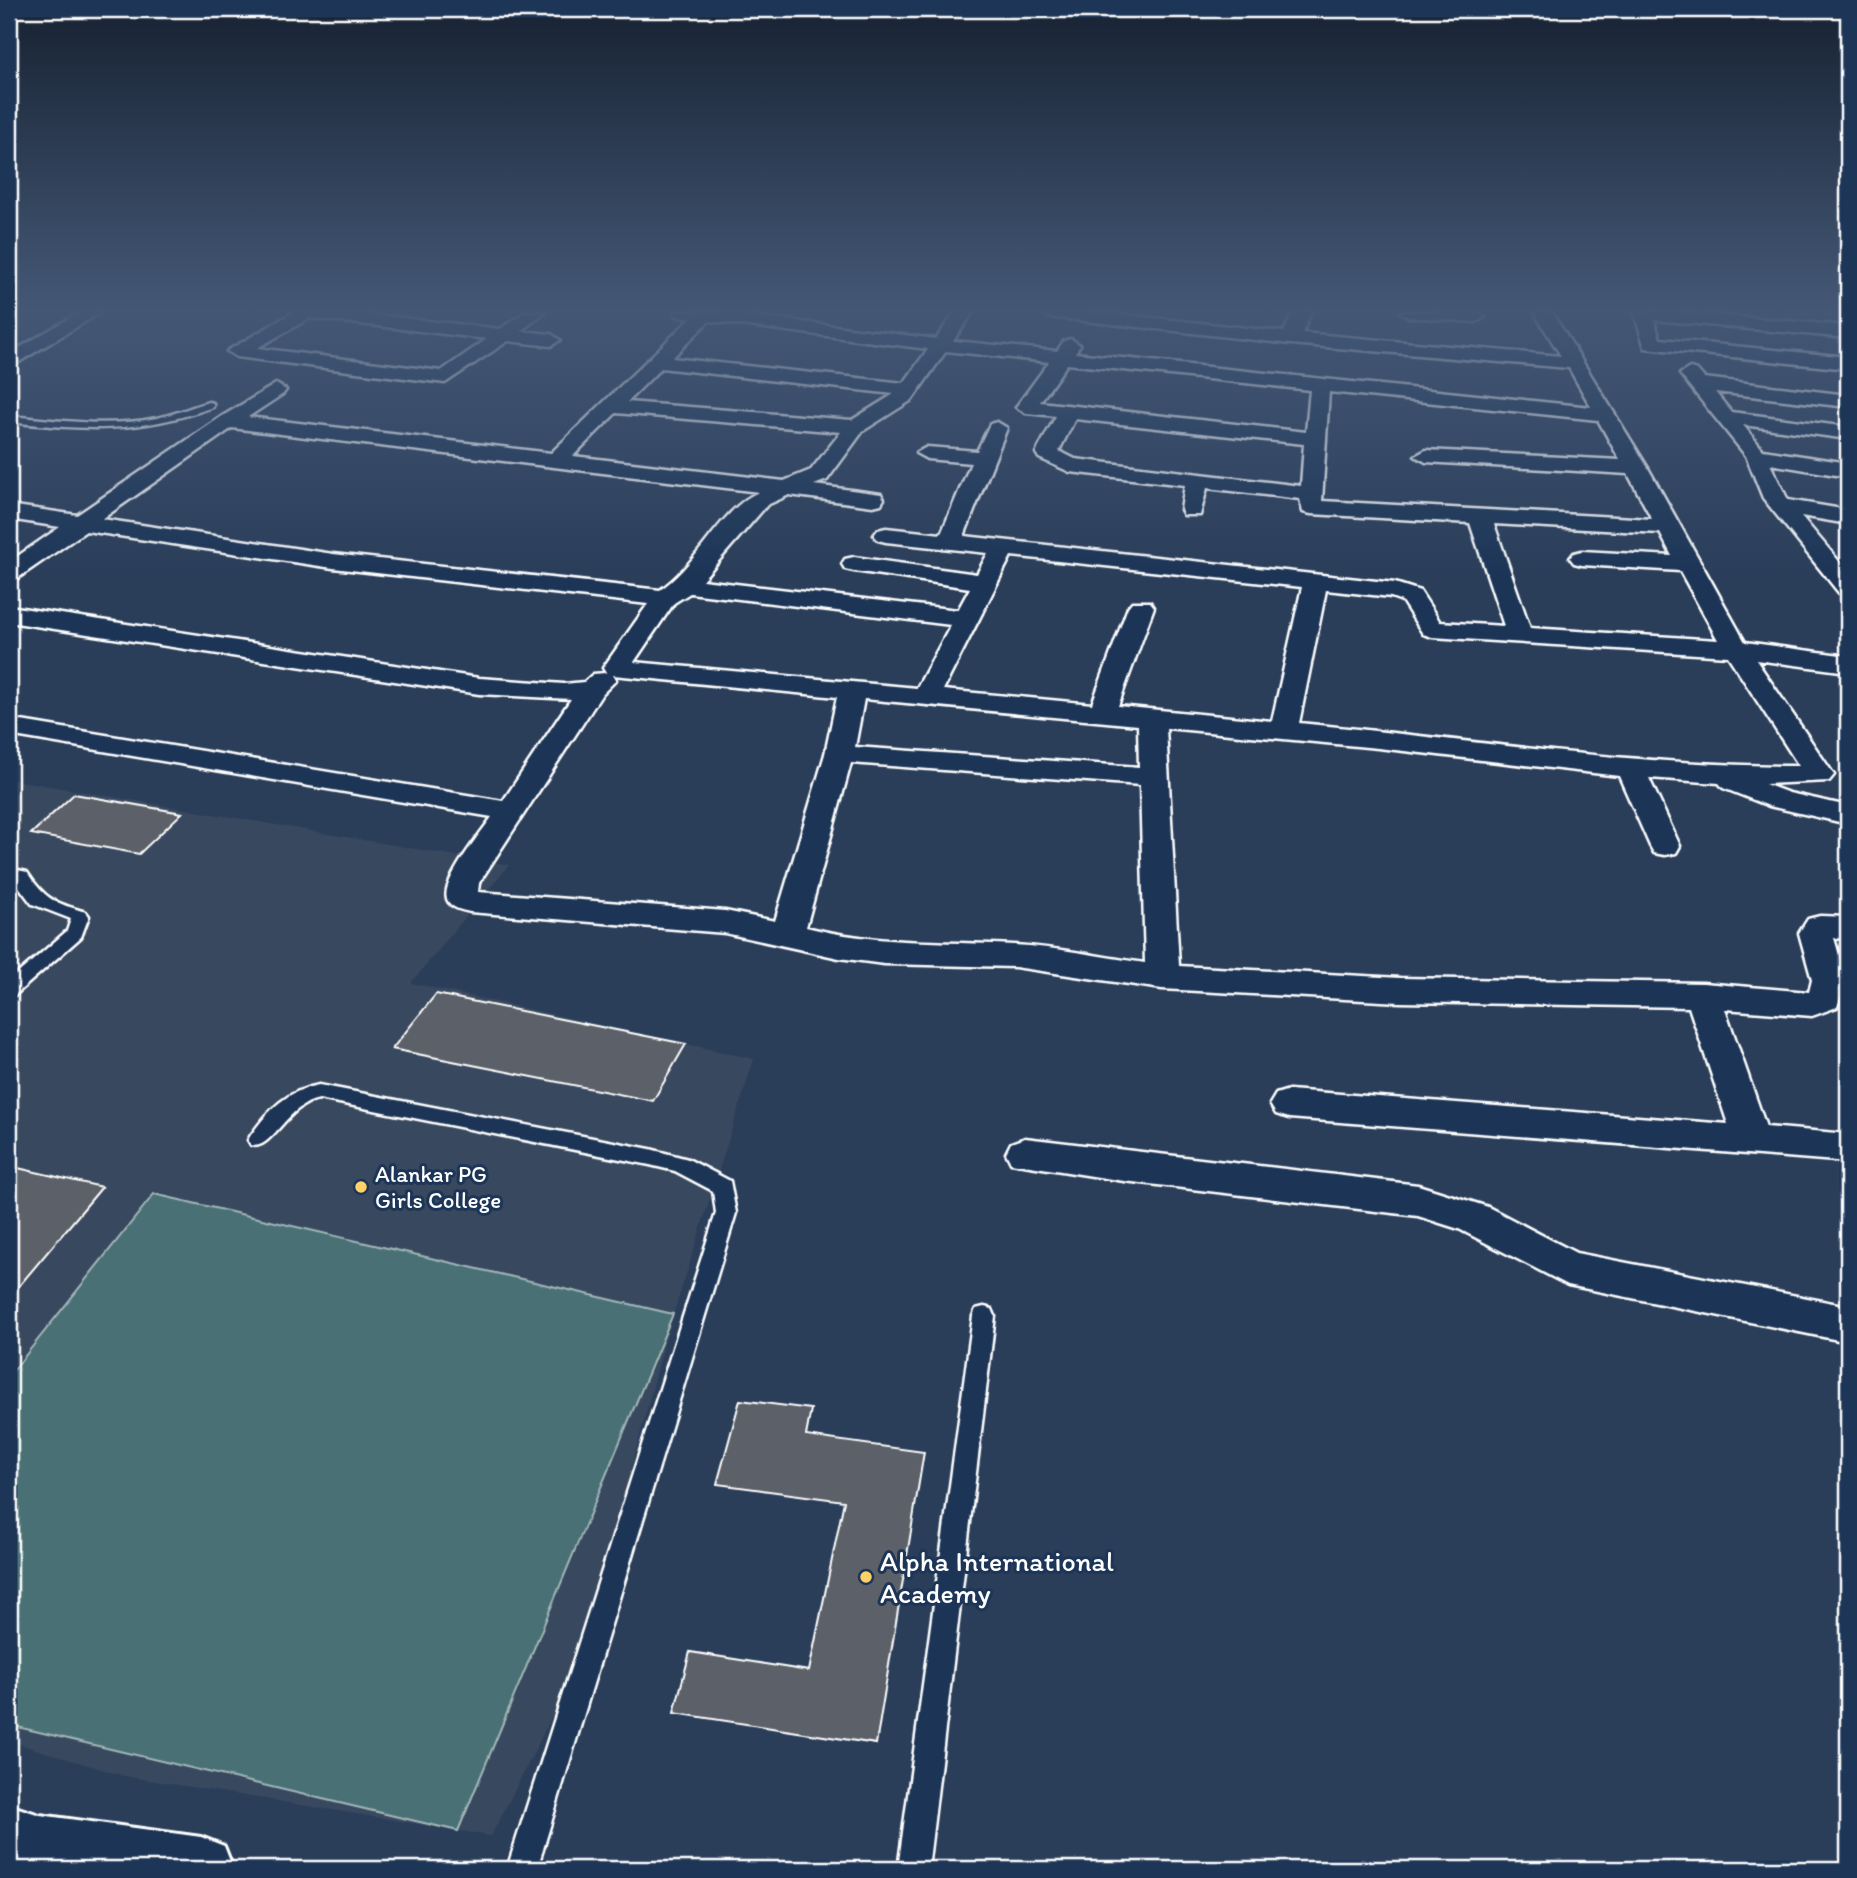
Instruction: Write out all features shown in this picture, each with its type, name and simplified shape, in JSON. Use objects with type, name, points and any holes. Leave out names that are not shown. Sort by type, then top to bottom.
[{"type":"street","points":[[9,573],[261,400]]},
{"type":"street","points":[[556,460],[620,400]]},
{"type":"street","points":[[672,410],[682,400]]},
{"type":"street","points":[[899,400],[856,428],[829,465],[810,481],[759,500],[750,507],[675,592],[604,679],[509,811],[463,883],[462,898],[470,902],[725,922],[788,933],[839,947],[884,953],[1015,956],[1162,977],[1400,990],[1703,995],[1812,1004],[1825,999],[1829,980],[1816,933],[1820,927],[1848,928]]},
{"type":"street","points":[[1031,400],[1026,407],[1316,439]]},
{"type":"street","points":[[1311,400],[1316,439],[1311,510]]},
{"type":"street","points":[[1459,400],[1606,415]]},
{"type":"street","points":[[9,614],[479,686],[542,692],[604,679],[852,690],[1284,730],[1630,767],[1711,774],[1819,775],[1736,649],[1597,400]]},
{"type":"street","points":[[1712,400],[1756,455],[1771,493],[1848,588]]},
{"type":"street","points":[[612,407],[672,410],[856,428]]},
{"type":"street","points":[[1069,411],[1047,453],[1070,465],[1196,480],[1311,510],[1669,527]]},
{"type":"street","points":[[1726,417],[1848,433]]},
{"type":"street","points":[[228,421],[873,499]]},
{"type":"street","points":[[950,541],[997,428]]},
{"type":"street","points":[[927,453],[984,458]]},
{"type":"street","points":[[1756,455],[1848,470]]},
{"type":"street","points":[[1426,456],[1637,468]]},
{"type":"street","points":[[1192,510],[1196,480]]},
{"type":"street","points":[[1780,505],[1848,517]]},
{"type":"street","points":[[9,512],[333,561],[967,619]]},
{"type":"street","points":[[1480,518],[1520,636]]},
{"type":"street","points":[[886,535],[1395,590],[1411,596],[1432,629],[1736,649],[1848,664]]},
{"type":"street","points":[[926,697],[1004,546]]},
{"type":"street","points":[[1582,558],[1690,564]]},
{"type":"street","points":[[854,564],[985,583]]},
{"type":"street","points":[[1284,730],[1316,581]]},
{"type":"street","points":[[1102,713],[1141,607]]},
{"type":"street","points":[[788,933],[839,754],[852,690]]},
{"type":"street","points":[[1152,718],[1162,977]]},
{"type":"street","points":[[9,727],[509,811]]},
{"type":"street","points":[[839,754],[1154,776]]},
{"type":"street","points":[[1630,767],[1665,846]]},
{"type":"street","points":[[1711,774],[1780,800],[1848,815]]},
{"type":"street","points":[[1703,995],[1752,1140]]},
{"type":"street","points":[[1289,1104],[1848,1148]]},
{"type":"street","points":[[1025,1153],[1127,1168],[1410,1198],[1457,1211],[1496,1227],[1534,1252],[1568,1268],[1848,1324]]},
{"type":"street","points":[[24,1851],[201,1869]]},
{"type":"lane","points":[[9,419],[132,427],[175,419],[209,405]]},
{"type":"lane","points":[[9,873],[21,876],[29,894],[42,904],[80,916],[75,933],[9,991]]},
{"type":"lane","points":[[258,1140],[285,1105],[305,1093],[319,1092],[650,1157],[681,1165],[723,1187],[726,1213],[522,1869]]},
{"type":"lane","points":[[912,1869],[984,1316]]},
{"type":"shaded area","name":"Alankar PG Girls College","points":[[9,779],[509,865],[411,983],[754,1059],[665,1341],[580,1662],[491,1836],[124,1776],[9,1741]]},
{"type":"green space","points":[[154,1194],[673,1314],[458,1831],[9,1725],[9,1376]]},
{"type":"building","points":[[74,794],[182,813],[139,854],[31,834]]},
{"type":"building","points":[[436,994],[686,1044],[653,1101],[392,1049]]},
{"type":"building","points":[[9,1166],[102,1187],[9,1298]]},
{"type":"building","name":"Alpha International Academy","points":[[740,1400],[811,1409],[806,1436],[924,1452],[876,1744],[674,1713],[690,1652],[809,1671],[844,1501],[717,1484]]},
{"type":"place","name":"Alankar PG Girls College","points":[[361,1187]]},
{"type":"place","name":"Alpha International Academy","points":[[866,1577]]}]
